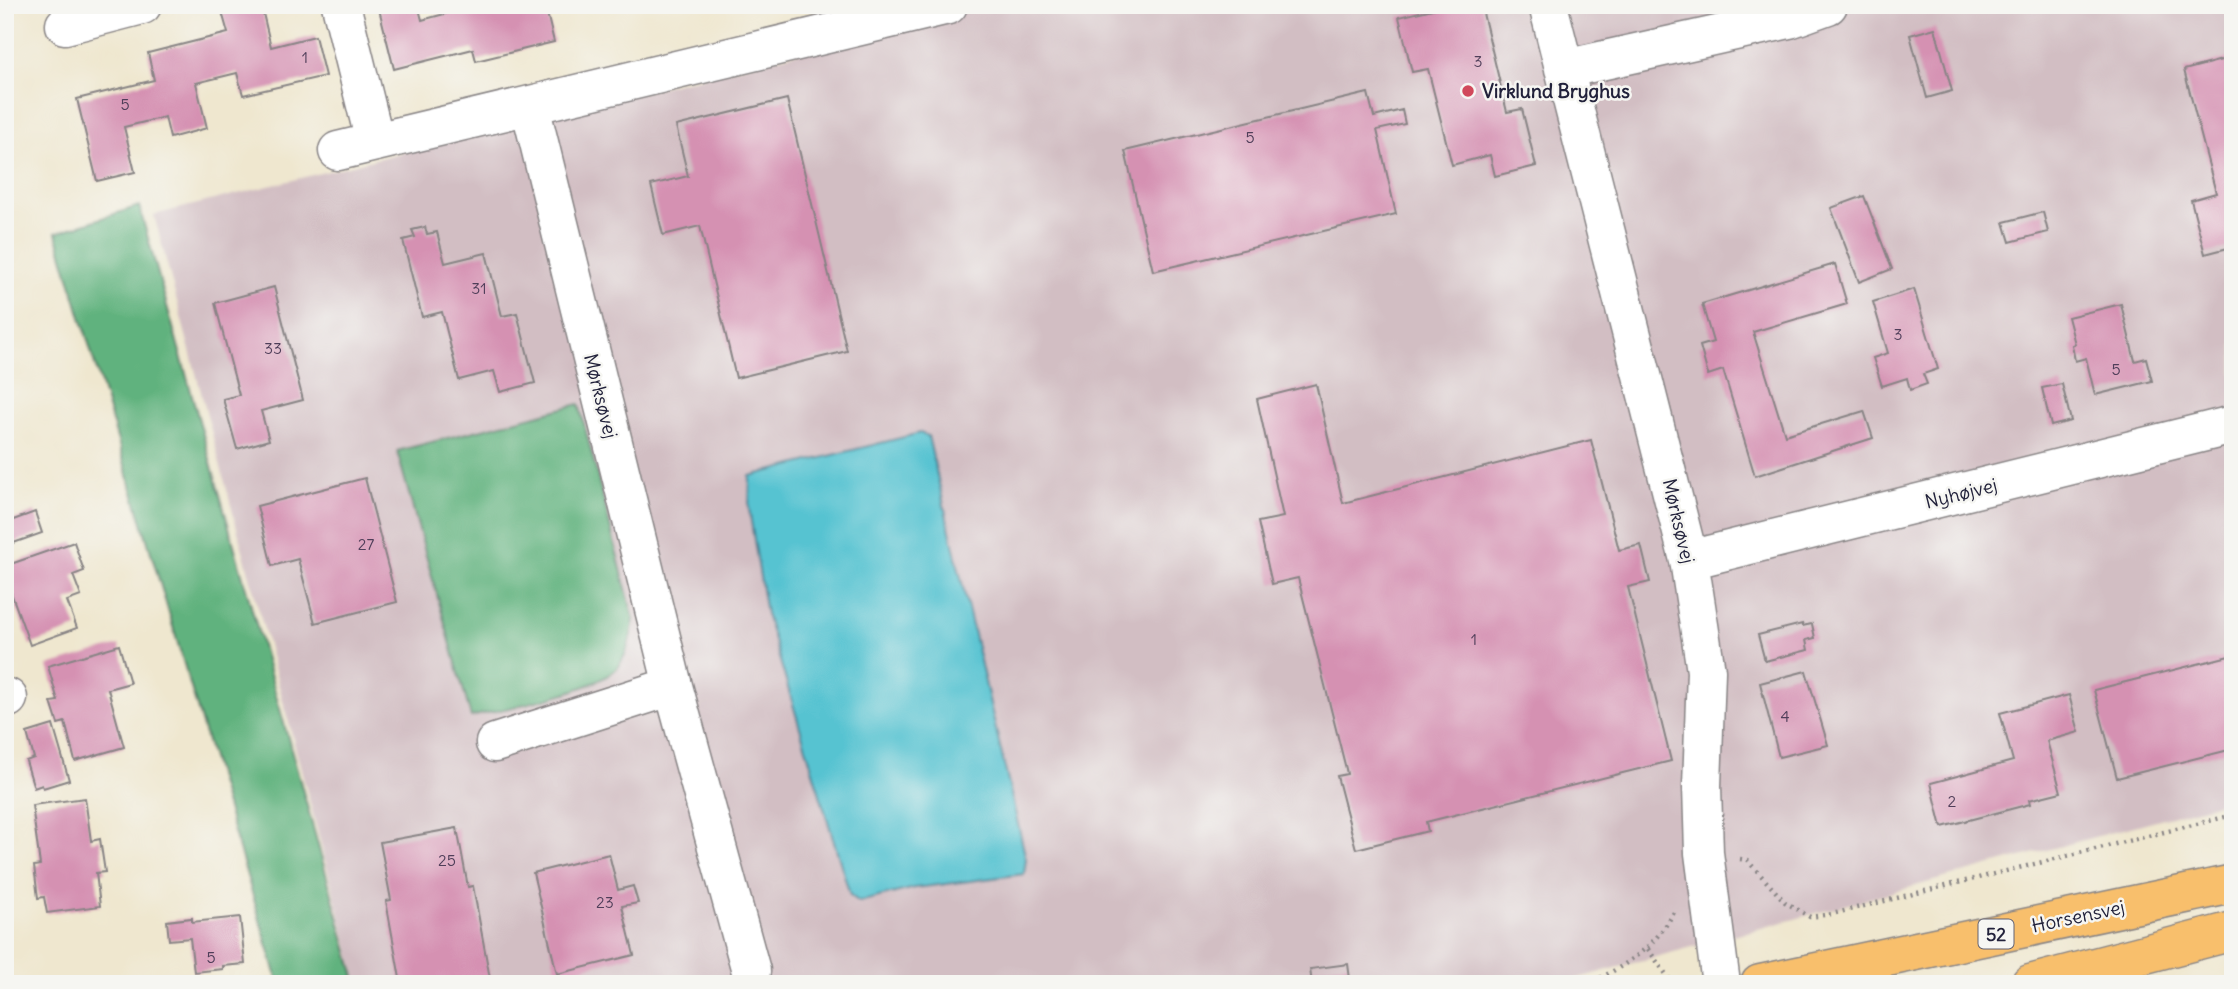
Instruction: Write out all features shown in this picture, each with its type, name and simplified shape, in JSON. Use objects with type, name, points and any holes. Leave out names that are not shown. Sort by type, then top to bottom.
[{"type":"main road","name":"Horsensvej","points":[[1760,984],[2233,884]]},
{"type":"main road","points":[[2030,984],[2233,931]]},
{"type":"street","points":[[65,25],[142,5]]},
{"type":"street","points":[[341,5],[375,142]]},
{"type":"street","points":[[338,151],[530,106],[855,16],[948,5]]},
{"type":"street","name":"Mørksøvej","points":[[1548,5],[1689,559],[1706,671],[1702,786],[1704,853],[1721,984]]},
{"type":"street","points":[[1564,69],[1789,19],[1828,5]]},
{"type":"street","name":"Mørksøvej","points":[[530,106],[673,686],[751,971]]},
{"type":"street","name":"Nyhøjvej","points":[[1689,559],[2233,425]]},
{"type":"street","points":[[495,743],[673,686]]},
{"type":"path","points":[[1704,853],[1747,860],[1785,902],[1810,917],[2233,815]]},
{"type":"path","points":[[1588,984],[1648,949],[1677,906]]},
{"type":"path","points":[[1648,949],[1672,983]]},
{"type":"path","points":[[1658,984],[1672,983]]},
{"type":"shaded area","points":[[987,5],[2233,5],[2233,799],[1557,984],[358,984],[154,215]]},
{"type":"green space","points":[[139,206],[357,984],[279,984],[56,233]]},
{"type":"green space","points":[[579,404],[634,620],[628,646],[615,670],[603,678],[568,692],[471,717],[397,451]]},
{"type":"water","points":[[920,433],[928,436],[1026,859],[1024,874],[915,888],[859,902],[850,895],[766,614],[749,509],[750,476]]},
{"type":"building","points":[[220,5],[246,5],[247,8],[261,5],[271,47],[315,36],[325,76],[243,95],[237,73],[196,83],[207,128],[170,138],[165,117],[124,127],[135,172],[97,181],[77,99],[154,80],[148,53],[228,33]]},
{"type":"building","points":[[378,5],[418,5],[422,20],[463,9],[462,5],[501,5],[504,14],[545,5],[554,42],[476,61],[473,49],[394,69]]},
{"type":"building","name":"Virklund Bryghus","points":[[1449,5],[1481,5],[1507,112],[1522,109],[1536,166],[1495,176],[1490,155],[1452,165],[1428,69],[1412,72],[1399,17]]},
{"type":"building","points":[[1935,28],[1952,91],[1927,98],[1910,35]]},
{"type":"building","points":[[2233,57],[2232,261],[2228,248],[2205,254],[2191,200],[2216,193],[2184,70]]},
{"type":"building","points":[[1368,93],[1374,117],[1402,110],[1405,124],[1377,130],[1396,214],[1153,271],[1125,151]]},
{"type":"building","points":[[787,99],[847,351],[736,378],[700,226],[663,235],[651,185],[688,176],[676,126]]},
{"type":"building","points":[[1864,196],[1892,269],[1859,282],[1831,208]]},
{"type":"building","points":[[2043,212],[2048,232],[2010,242],[2004,222]]},
{"type":"building","points":[[425,227],[427,234],[437,232],[445,263],[486,253],[502,316],[517,313],[535,383],[500,392],[494,371],[459,380],[442,312],[422,317],[403,240],[415,237],[412,230]]},
{"type":"building","points":[[1835,264],[1847,304],[1753,332],[1785,435],[1864,411],[1873,438],[1755,476],[1723,370],[1708,375],[1700,346],[1713,342],[1702,304]]},
{"type":"building","points":[[274,287],[303,400],[261,411],[269,440],[237,449],[223,399],[239,395],[215,303]]},
{"type":"building","points":[[1914,289],[1938,369],[1923,374],[1927,384],[1910,390],[1907,378],[1882,386],[1873,358],[1888,353],[1873,302]]},
{"type":"building","points":[[2121,304],[2135,361],[2146,358],[2152,381],[2095,395],[2086,358],[2075,361],[2072,345],[2075,344],[2068,317]]},
{"type":"building","points":[[1316,384],[1343,503],[1591,440],[1619,550],[1641,545],[1650,582],[1628,587],[1671,761],[1426,822],[1428,831],[1356,849],[1337,776],[1347,774],[1346,769],[1298,578],[1272,584],[1258,522],[1283,517],[1257,399]]},
{"type":"building","points":[[2062,384],[2071,421],[2051,426],[2042,388]]},
{"type":"building","points":[[365,478],[397,602],[315,623],[298,559],[272,566],[257,506]]},
{"type":"building","points":[[35,512],[42,533],[5,546],[5,523]]},
{"type":"building","points":[[74,542],[84,571],[73,575],[81,596],[67,601],[77,628],[30,645],[5,576],[5,566]]},
{"type":"building","points":[[1812,624],[1815,638],[1806,640],[1808,650],[1765,661],[1758,635]]},
{"type":"building","points":[[119,645],[130,683],[108,689],[124,747],[75,761],[65,722],[58,724],[51,702],[58,701],[48,666]]},
{"type":"building","points":[[2233,655],[2233,749],[2117,778],[2094,690]]},
{"type":"building","points":[[1806,671],[1828,745],[1779,757],[1760,683]]},
{"type":"building","points":[[2069,695],[2079,732],[2047,741],[2061,792],[2029,800],[2030,804],[1942,827],[1931,783],[2013,761],[2000,713]]},
{"type":"building","points":[[53,725],[69,780],[34,788],[26,761],[34,758],[27,733]]},
{"type":"building","points":[[85,798],[91,841],[100,839],[105,872],[96,873],[100,906],[47,913],[44,897],[38,898],[34,866],[40,865],[32,805]]},
{"type":"building","points":[[457,828],[468,887],[473,886],[491,984],[401,984],[386,901],[391,900],[380,842]]},
{"type":"building","points":[[609,854],[618,890],[633,886],[638,903],[622,906],[634,955],[557,974],[533,873]]},
{"type":"building","points":[[240,917],[245,964],[194,972],[190,938],[169,940],[167,921],[192,918],[192,922]]},
{"type":"building","points":[[1348,964],[1350,979],[1312,984],[1310,969]]},
{"type":"place","name":"Virklund Bryghus","points":[[1468,91]]}]
